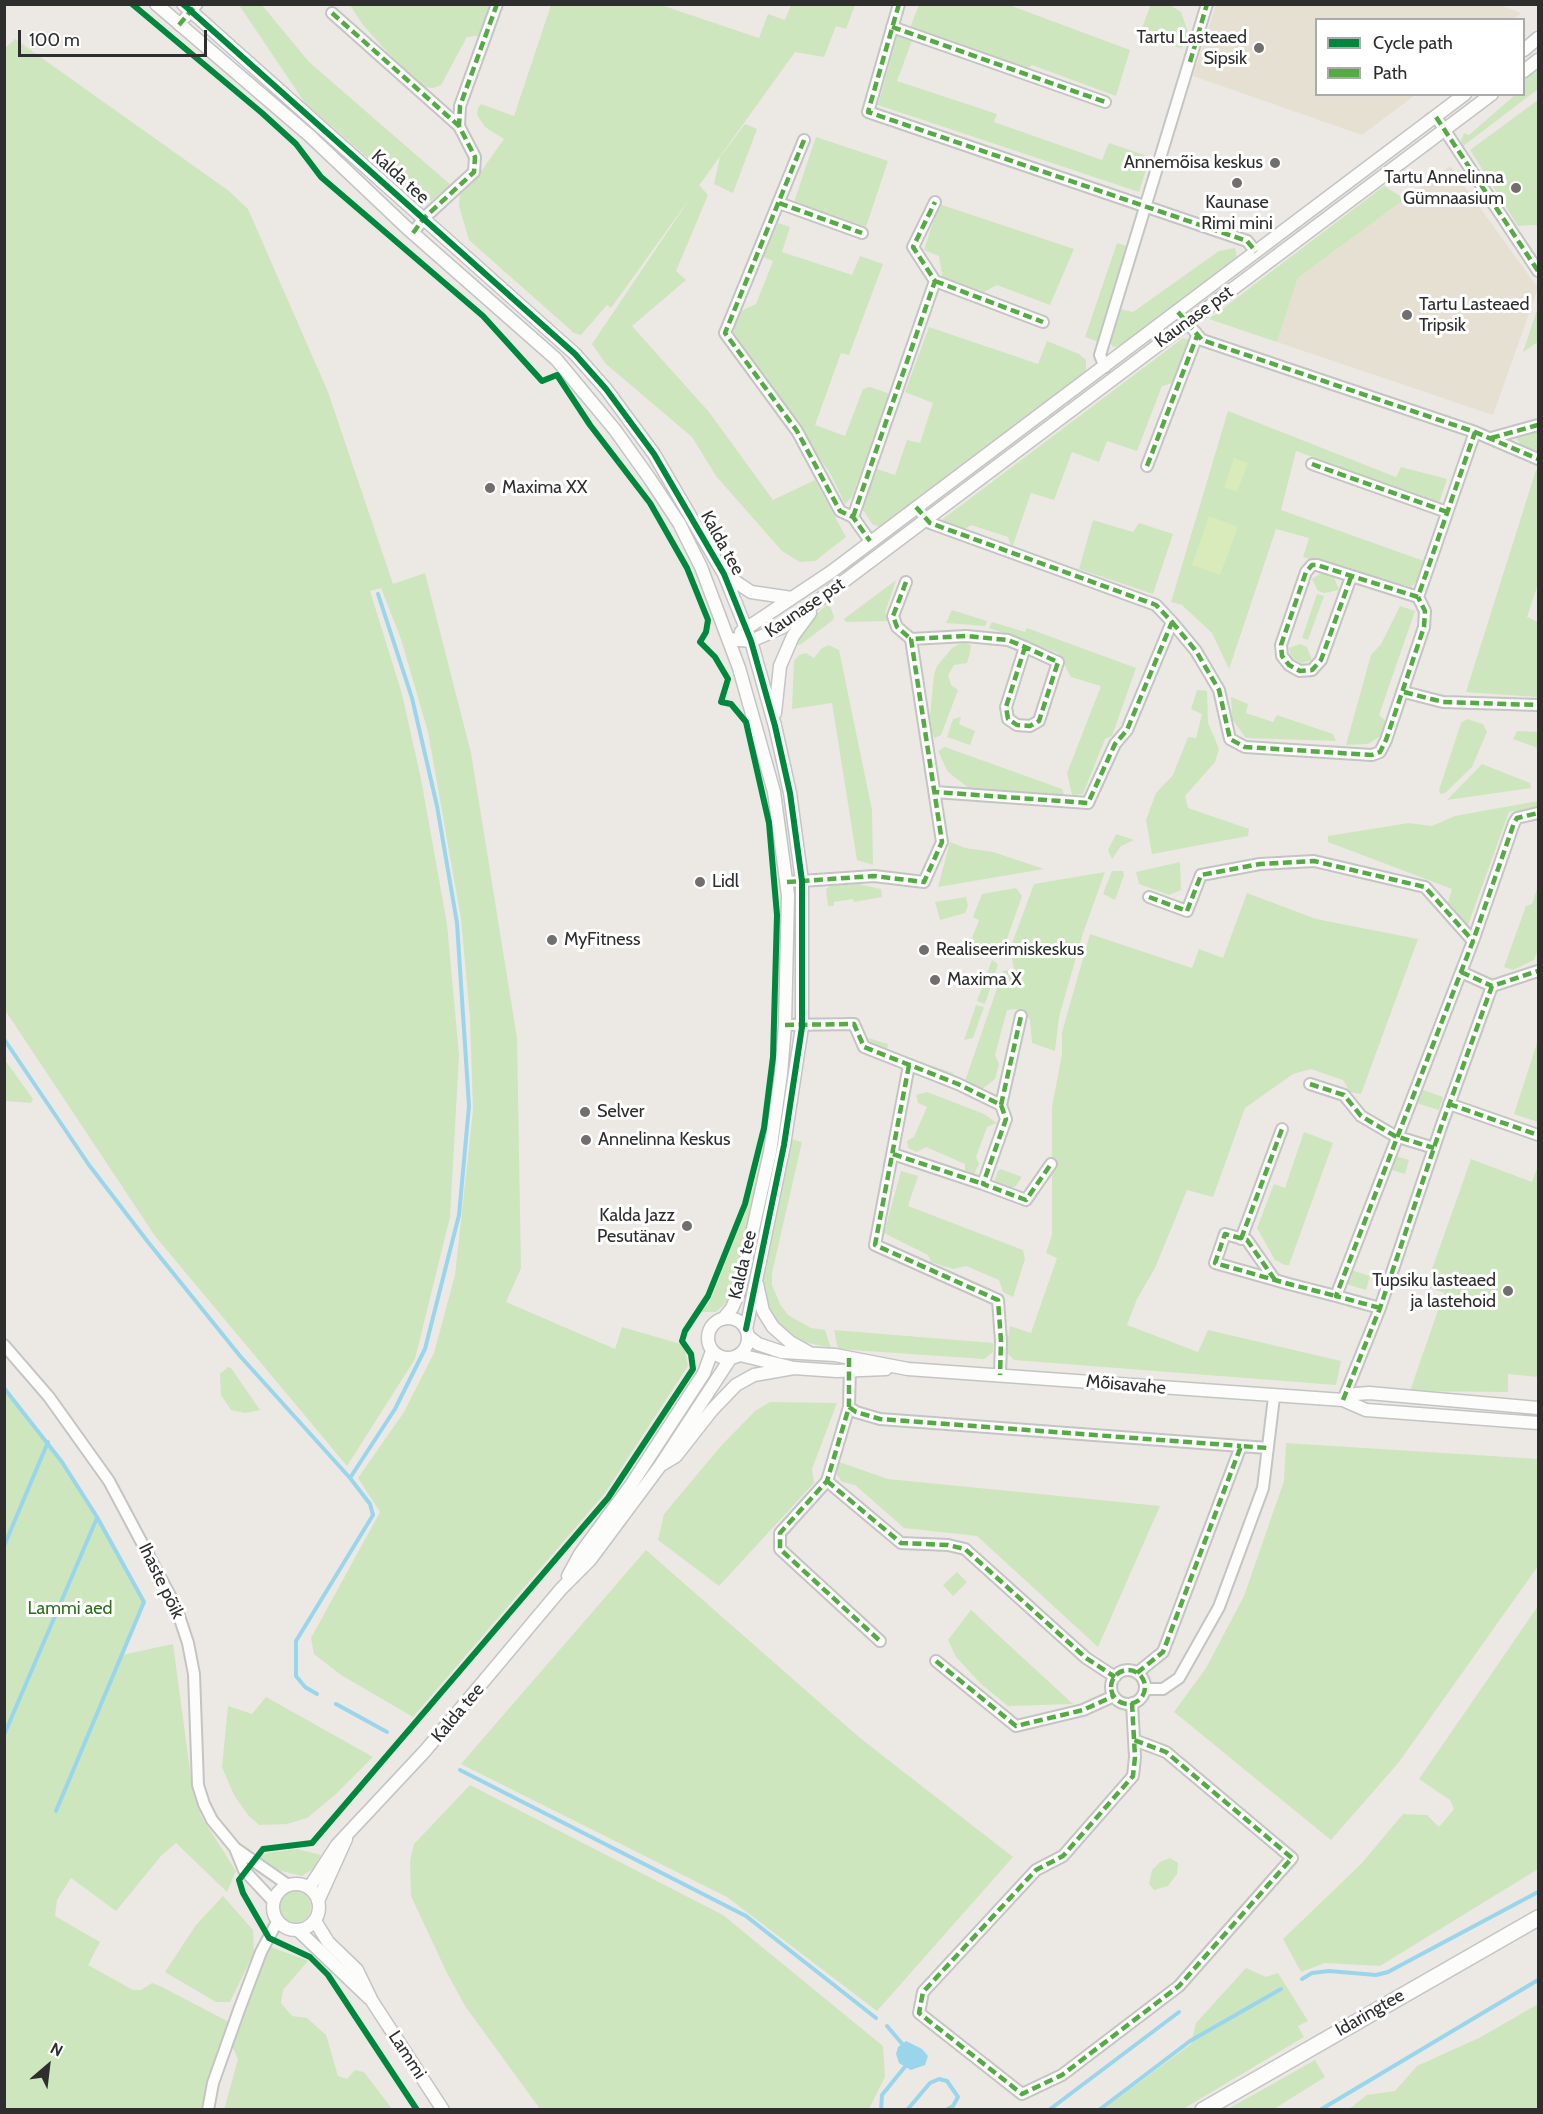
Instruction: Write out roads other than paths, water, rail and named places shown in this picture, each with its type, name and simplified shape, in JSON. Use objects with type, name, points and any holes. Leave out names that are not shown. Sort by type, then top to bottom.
[{"type":"main road","name":"Idaringtee","points":[[1203,2109],[1539,1918]]},
{"type":"street","name":"Kalda tee","points":[[156,4],[309,136],[413,233],[556,359],[615,430],[679,523],[701,567],[729,639],[774,792],[787,882],[789,949],[785,1025],[774,1123],[739,1292],[732,1308],[723,1319]]},
{"type":"street","points":[[459,126],[460,106],[497,4]]},
{"type":"street","points":[[899,4],[868,112],[1247,241],[1256,252]]},
{"type":"street","points":[[1105,367],[1100,355],[1207,4]]},
{"type":"street","name":"Kalda tee","points":[[190,6],[575,354],[606,389],[654,454],[724,574],[752,641],[775,726],[790,793],[802,881],[802,1027],[784,1145],[756,1278],[748,1333]]},
{"type":"street","points":[[178,25],[190,6]]},
{"type":"street","points":[[332,13],[459,126],[475,156],[474,171],[424,218],[413,233]]},
{"type":"street","points":[[892,27],[1105,102]]},
{"type":"street","points":[[1525,49],[1539,38]]},
{"type":"street","points":[[1525,70],[1539,60]]},
{"type":"street","name":"Kaunase pst","points":[[729,639],[752,641],[783,627],[820,600],[1182,317],[1256,252],[1463,96]]},
{"type":"street","name":"Kaunase pst","points":[[729,639],[825,577],[1105,367],[1182,317],[1489,96]]},
{"type":"street","points":[[1436,117],[1539,272]]},
{"type":"street","points":[[804,140],[724,333],[797,431],[840,511],[853,517],[870,541],[890,547]]},
{"type":"street","points":[[935,202],[913,247],[934,281],[1043,322]]},
{"type":"street","points":[[779,203],[862,233]]},
{"type":"street","points":[[853,517],[934,281]]},
{"type":"street","points":[[1182,317],[1197,336],[1312,379],[1475,432],[1539,459]]},
{"type":"street","points":[[1147,466],[1197,336]]},
{"type":"street","points":[[1491,438],[1539,425]]},
{"type":"street","points":[[916,507],[925,520],[1156,606],[1196,651],[1219,690],[1230,739],[1245,747],[1372,755],[1380,752],[1404,692],[1424,627],[1425,611],[1418,597],[1475,432]]},
{"type":"street","points":[[1312,464],[1447,512]]},
{"type":"street","points":[[838,586],[848,568],[865,556],[870,541]]},
{"type":"street","points":[[1351,577],[1321,660],[1312,670],[1300,670],[1289,665],[1281,656],[1281,645],[1306,572],[1312,565],[1418,597]]},
{"type":"street","points":[[724,574],[751,592],[792,598]]},
{"type":"street","points":[[787,882],[874,876],[924,882],[942,842],[911,639],[897,627],[893,616],[906,582]]},
{"type":"street","points":[[775,726],[780,666],[793,636],[820,600]]},
{"type":"street","points":[[935,792],[1088,803],[1115,744],[1127,730],[1172,622]]},
{"type":"street","points":[[911,639],[966,636],[1008,640],[1026,647],[1058,662],[1039,721],[1030,726],[1017,725],[1008,719],[1006,707],[1026,647]]},
{"type":"street","points":[[1404,692],[1443,702],[1539,705]]},
{"type":"street","points":[[1336,1296],[1395,1136],[1461,972],[1514,823],[1517,819],[1539,813]]},
{"type":"street","points":[[1149,897],[1187,911],[1201,875],[1260,864],[1314,861],[1425,887],[1473,940]]},
{"type":"street","points":[[1461,972],[1492,986],[1539,970]]},
{"type":"street","points":[[1343,1400],[1380,1308],[1449,1104],[1492,986]]},
{"type":"street","points":[[982,1185],[1006,1119],[1001,1105],[1021,1016]]},
{"type":"street","points":[[785,1025],[802,1027],[854,1024],[864,1047],[1001,1105]]},
{"type":"street","points":[[909,1065],[874,1245],[999,1300],[1000,1375]]},
{"type":"street","points":[[1310,1084],[1344,1095],[1361,1116],[1395,1136],[1434,1148]]},
{"type":"street","points":[[1449,1104],[1539,1135]]},
{"type":"street","points":[[1241,1239],[1282,1129]]},
{"type":"street","points":[[893,1154],[1026,1200],[1051,1164]]},
{"type":"street","points":[[1275,1280],[1247,1240],[1225,1234],[1215,1263],[1275,1280],[1380,1308]]},
{"type":"street","points":[[756,1278],[763,1311],[773,1327],[790,1341],[812,1354]]},
{"type":"street","points":[[723,1319],[738,1320],[748,1333],[748,1345],[735,1357],[718,1356],[709,1345],[709,1332],[712,1326],[723,1319]]},
{"type":"street","name":"Mõisavahe","points":[[748,1333],[758,1344],[782,1352],[812,1354],[850,1364]]},
{"type":"street","name":"Ihaste põik","points":[[4,1345],[48,1397],[109,1481],[176,1607],[188,1643],[194,1674],[198,1785],[212,1820],[235,1848],[288,1885]]},
{"type":"street","name":"Kalda tee","points":[[561,1589],[580,1554],[631,1485],[704,1373],[712,1351]]},
{"type":"street","name":"Kalda tee","points":[[309,1888],[330,1853],[425,1751],[561,1589],[590,1560],[660,1466],[735,1357]]},
{"type":"street","name":"Mõisavahe","points":[[735,1357],[794,1368],[850,1364],[1274,1397],[1343,1400],[1366,1410],[1539,1423]]},
{"type":"street","points":[[850,1364],[849,1407],[827,1481],[780,1533],[780,1549],[880,1641]]},
{"type":"street","points":[[660,1466],[676,1456],[711,1410],[736,1385],[754,1375],[794,1368]]},
{"type":"street","name":"Mõisavahe","points":[[1343,1400],[1356,1394],[1369,1394],[1539,1408]]},
{"type":"street","points":[[1145,1689],[1163,1689],[1179,1678],[1220,1607],[1263,1488],[1274,1397]]},
{"type":"street","points":[[849,1407],[856,1412],[880,1419],[1268,1448]]},
{"type":"street","points":[[1137,1673],[1163,1652],[1241,1446]]},
{"type":"street","points":[[827,1481],[900,1543],[948,1545],[965,1549],[1086,1658],[1115,1677]]},
{"type":"street","points":[[936,1661],[1016,1726],[1083,1710],[1114,1696]]},
{"type":"street","points":[[1127,1670],[1137,1673],[1143,1680],[1145,1689],[1141,1698],[1132,1703],[1122,1702],[1114,1696],[1111,1686],[1115,1677],[1127,1670]]},
{"type":"street","points":[[1132,1703],[1134,1740],[1132,1776],[1063,1856],[1036,1870],[923,1992],[919,2013],[1022,2094],[1062,2075],[1179,1986],[1292,1858],[1167,1752],[1134,1740]]},
{"type":"street","name":"Kalda tee","points":[[318,1901],[350,1831]]},
{"type":"street","name":"Ihaste põik","points":[[235,1848],[244,1870],[273,1901]]},
{"type":"street","points":[[288,1885],[302,1885],[309,1888],[318,1901],[319,1909],[315,1921],[299,1931],[284,1928],[273,1916],[273,1901],[280,1889],[288,1885]]},
{"type":"street","name":"Lammi","points":[[315,1921],[328,1942],[357,1970],[372,2001],[443,2109]]},
{"type":"street","points":[[208,2109],[213,2083],[239,2010],[261,1952],[277,1922]]},
{"type":"street","name":"Lammi","points":[[299,1931],[372,2001]]},
{"type":"water","points":[[906,2041],[922,2049],[928,2056],[925,2065],[911,2070],[899,2063],[896,2054],[898,2047]]},
{"type":"waterway","points":[[317,1694],[305,1687],[296,1676],[296,1641],[373,1515],[370,1504],[350,1478],[395,1409],[425,1349],[459,1215],[469,1106],[457,923],[437,806],[412,698],[378,594]]},
{"type":"waterway","points":[[4,1039],[89,1165],[148,1242],[240,1356],[350,1478]]},
{"type":"waterway","points":[[4,1388],[62,1462],[97,1517],[144,1602],[56,1811]]},
{"type":"waterway","points":[[4,1546],[48,1442]]},
{"type":"waterway","points":[[4,1735],[97,1518]]},
{"type":"waterway","points":[[336,1704],[387,1732]]},
{"type":"waterway","points":[[460,1770],[746,1916],[876,2018]]},
{"type":"waterway","points":[[1302,1979],[1312,1973],[1329,1971],[1376,1975],[1388,1972],[1538,1892]]},
{"type":"waterway","points":[[1320,2110],[1538,1980]]},
{"type":"waterway","points":[[1099,2110],[1190,2041],[1281,1989]]},
{"type":"waterway","points":[[1049,2110],[1179,2012]]},
{"type":"waterway","points":[[887,2026],[904,2046]]},
{"type":"waterway","points":[[881,2110],[882,2095],[908,2063]]},
{"type":"waterway","points":[[907,2110],[930,2083],[939,2079],[947,2081],[958,2097],[953,2106],[946,2110]]},
{"type":"place","name":"Tartu Lasteaed Sipsik","points":[[1259,48]]},
{"type":"place","name":"Annemõisa keskus","points":[[1275,163]]},
{"type":"place","name":"Kaunase Rimi mini","points":[[1237,183]]},
{"type":"place","name":"Tartu Annelinna Gümnaasium","points":[[1516,188]]},
{"type":"place","name":"Tartu Lasteaed Tripsik","points":[[1407,315]]},
{"type":"place","name":"Maxima XX","points":[[490,488]]},
{"type":"place","name":"Lidl","points":[[700,882]]},
{"type":"place","name":"MyFitness","points":[[552,940]]},
{"type":"place","name":"Realiseerimiskeskus","points":[[924,950]]},
{"type":"place","name":"Maxima X","points":[[935,980]]},
{"type":"place","name":"Selver","points":[[585,1112]]},
{"type":"place","name":"Annelinna Keskus","points":[[586,1140]]},
{"type":"place","name":"Kalda Jazz Pesutänav","points":[[687,1226]]},
{"type":"place","name":"Tupsiku lasteaed ja lastehoid","points":[[1508,1291]]},
{"type":"park label","name":"Lammi aed","points":[[70,1609]]}]
